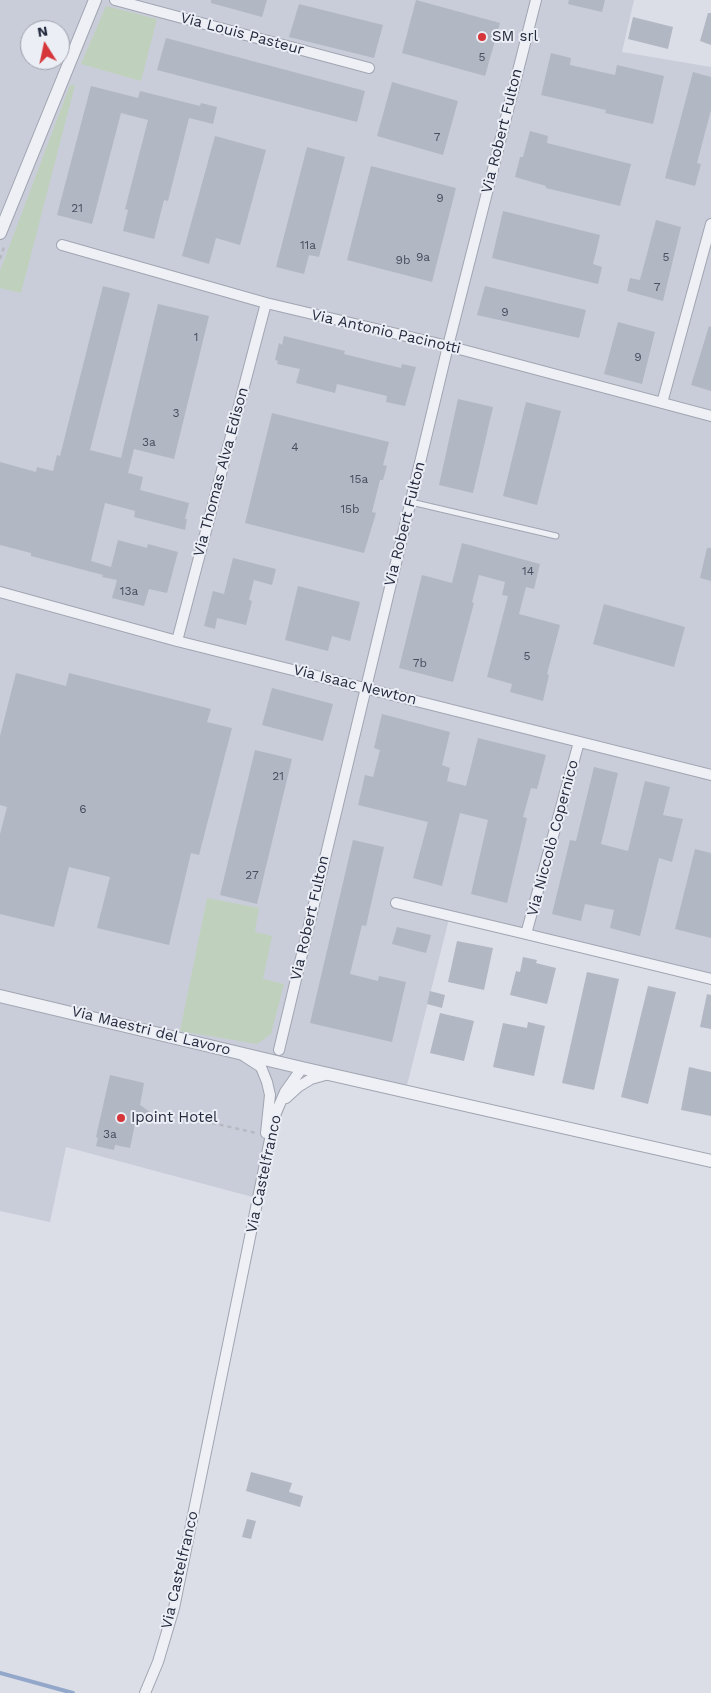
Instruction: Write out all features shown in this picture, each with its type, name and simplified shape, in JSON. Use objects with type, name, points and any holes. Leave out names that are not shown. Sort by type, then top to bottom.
[{"type":"street","points":[[0,233],[95,0]]},
{"type":"street","name":"Via Louis Pasteur","points":[[115,0],[369,68]]},
{"type":"street","name":"Via Robert Fulton","points":[[279,1050],[448,346],[536,0]]},
{"type":"street","points":[[662,403],[708,244],[711,224]]},
{"type":"street","name":"Via Antonio Pacinotti","points":[[62,245],[266,303],[448,346],[711,416]]},
{"type":"street","name":"Via Thomas Alva Edison","points":[[177,640],[266,303]]},
{"type":"street","name":"Via Isaac Newton","points":[[0,592],[177,640],[711,774]]},
{"type":"street","name":"Via Niccolò Copernico","points":[[526,934],[579,742]]},
{"type":"street","name":"Via Niccolò Copernico","points":[[396,903],[711,979]]},
{"type":"street","name":"Via Maestri del Lavoro","points":[[0,996],[302,1068]]},
{"type":"street","points":[[234,1051],[261,1067],[267,1082],[270,1095],[265,1165]]},
{"type":"street","points":[[302,1068],[711,1161]]},
{"type":"street","name":"Via Castelfranco","points":[[145,1693],[158,1662],[174,1608],[279,1104],[302,1068]]},
{"type":"street","points":[[279,1104],[298,1087],[311,1080],[330,1074]]},
{"type":"lane","points":[[410,502],[556,536]]},
{"type":"path","points":[[204,1121],[257,1133]]},
{"type":"shaded area","points":[[0,0],[634,0],[622,52],[711,67],[711,979],[449,919],[404,1097],[296,1072],[263,1175],[260,1199],[66,1147],[50,1222],[0,1211]]},
{"type":"green space","points":[[106,6],[157,19],[141,81],[81,64]]},
{"type":"green space","points":[[70,85],[75,85],[21,293],[0,288],[0,271]]},
{"type":"green space","points":[[207,898],[259,908],[255,932],[272,936],[263,979],[284,984],[271,1034],[257,1044],[180,1031]]},
{"type":"building","points":[[211,0],[267,0],[262,17],[211,3]]},
{"type":"building","points":[[416,0],[500,23],[485,76],[402,53]]},
{"type":"building","points":[[569,0],[605,0],[602,12],[568,4]]},
{"type":"building","points":[[299,4],[383,25],[374,58],[289,37]]},
{"type":"building","points":[[708,13],[711,13],[711,45],[700,41]]},
{"type":"building","points":[[633,17],[673,27],[668,49],[628,39]]},
{"type":"building","points":[[166,38],[365,91],[357,122],[157,70]]},
{"type":"building","points":[[551,53],[571,58],[570,65],[615,75],[617,65],[664,76],[653,124],[605,113],[606,110],[541,95]]},
{"type":"building","points":[[693,72],[711,77],[711,110],[697,163],[701,164],[695,186],[665,178]]},
{"type":"building","points":[[392,82],[458,101],[443,155],[377,136]]},
{"type":"building","points":[[91,86],[138,98],[140,91],[200,106],[201,103],[217,107],[213,124],[189,118],[168,201],[164,200],[154,239],[123,231],[128,210],[125,209],[148,120],[121,113],[92,224],[57,215]]},
{"type":"building","points":[[530,131],[548,136],[547,143],[631,164],[620,206],[546,188],[546,186],[515,177]]},
{"type":"building","points":[[215,136],[266,150],[240,245],[216,238],[209,264],[182,256]]},
{"type":"building","points":[[307,147],[345,157],[319,257],[309,255],[304,274],[276,267]]},
{"type":"building","points":[[371,166],[456,188],[432,282],[347,260]]},
{"type":"building","points":[[503,211],[600,235],[593,264],[602,267],[598,284],[492,258]]},
{"type":"building","points":[[656,220],[681,227],[663,301],[627,291],[630,278],[640,280]]},
{"type":"building","points":[[103,286],[130,293],[90,450],[121,458],[158,304],[209,316],[174,459],[134,449],[128,473],[143,477],[140,490],[189,503],[185,519],[187,519],[185,530],[134,517],[135,511],[105,503],[91,561],[111,567],[118,540],[147,548],[148,544],[178,552],[167,593],[149,589],[144,606],[112,598],[117,580],[31,556],[31,553],[0,545],[0,462],[36,472],[37,467],[53,471],[57,455],[60,456]]},
{"type":"building","points":[[485,286],[586,310],[579,338],[477,315]]},
{"type":"building","points":[[618,322],[655,332],[642,384],[604,374]]},
{"type":"building","points":[[709,326],[711,327],[711,391],[691,385]]},
{"type":"building","points":[[284,336],[345,351],[344,354],[401,368],[402,364],[416,367],[405,406],[386,402],[387,396],[337,384],[335,393],[296,383],[300,369],[277,364],[278,361],[275,360],[279,343],[282,345]]},
{"type":"building","points":[[458,399],[493,407],[473,493],[439,485]]},
{"type":"building","points":[[526,402],[561,411],[537,505],[503,496]]},
{"type":"building","points":[[272,413],[389,442],[383,465],[387,466],[383,480],[380,480],[372,512],[376,513],[364,553],[245,523]]},
{"type":"building","points":[[462,543],[540,564],[534,589],[526,587],[519,614],[560,625],[547,674],[549,675],[543,701],[510,692],[512,684],[487,677],[508,596],[502,595],[505,582],[479,575],[472,602],[474,603],[453,682],[399,668],[422,575],[452,583]]},
{"type":"building","points":[[707,548],[711,548],[711,581],[700,578]]},
{"type":"building","points":[[233,558],[276,569],[272,585],[254,580],[249,600],[252,601],[246,625],[217,618],[215,629],[204,626],[213,591],[224,594]]},
{"type":"building","points":[[298,586],[360,602],[350,641],[332,636],[328,651],[285,640]]},
{"type":"building","points":[[604,604],[685,627],[674,667],[593,644]]},
{"type":"building","points":[[16,673],[66,686],[69,673],[184,702],[211,709],[207,722],[232,728],[199,855],[191,853],[169,945],[97,928],[110,877],[69,867],[54,927],[0,914],[0,834],[7,807],[0,805],[0,736]]},
{"type":"building","points":[[272,688],[333,704],[323,741],[262,725]]},
{"type":"building","points":[[382,714],[450,732],[442,765],[450,768],[447,781],[466,786],[478,738],[546,755],[537,789],[531,788],[523,817],[527,818],[507,903],[471,894],[488,820],[460,813],[442,886],[413,878],[428,822],[358,805],[365,775],[373,777],[380,750],[374,748]]},
{"type":"building","points":[[255,750],[292,759],[257,904],[220,895]]},
{"type":"building","points":[[594,767],[618,773],[601,844],[628,851],[645,781],[670,787],[663,815],[683,819],[672,862],[659,858],[640,936],[610,928],[614,910],[585,904],[581,921],[552,914],[570,840],[576,841]]},
{"type":"building","points":[[353,840],[384,847],[366,926],[362,925],[350,974],[378,981],[379,976],[406,982],[392,1042],[310,1023]]},
{"type":"building","points":[[695,849],[711,853],[711,938],[675,929]]},
{"type":"building","points":[[397,927],[431,935],[426,953],[392,944]]},
{"type":"building","points":[[457,941],[493,948],[484,990],[448,982]]},
{"type":"building","points":[[523,957],[537,960],[536,963],[556,968],[547,1004],[510,995],[516,971],[520,972]]},
{"type":"building","points":[[587,972],[619,979],[594,1090],[562,1083]]},
{"type":"building","points":[[648,986],[676,992],[648,1104],[621,1097]]},
{"type":"building","points":[[430,991],[445,995],[442,1008],[427,1004]]},
{"type":"building","points":[[707,994],[711,995],[711,1029],[700,1027]]},
{"type":"building","points":[[440,1013],[474,1021],[464,1061],[430,1053]]},
{"type":"building","points":[[528,1022],[545,1026],[534,1076],[493,1067],[503,1023],[527,1028]]},
{"type":"building","points":[[689,1067],[711,1072],[711,1116],[681,1110]]},
{"type":"building","name":"Ipoint Hotel","points":[[110,1075],[144,1083],[140,1105],[150,1112],[135,1124],[130,1148],[115,1145],[114,1150],[96,1146],[98,1138],[96,1137]]},
{"type":"building","points":[[251,1472],[292,1483],[289,1492],[303,1496],[300,1507],[246,1491]]},
{"type":"building","points":[[247,1519],[256,1521],[251,1539],[242,1537]]},
{"type":"waterway","points":[[0,1673],[73,1693]]},
{"type":"place","name":"SM srl","points":[[482,37]]},
{"type":"place","name":"Ipoint Hotel","points":[[121,1118]]}]
